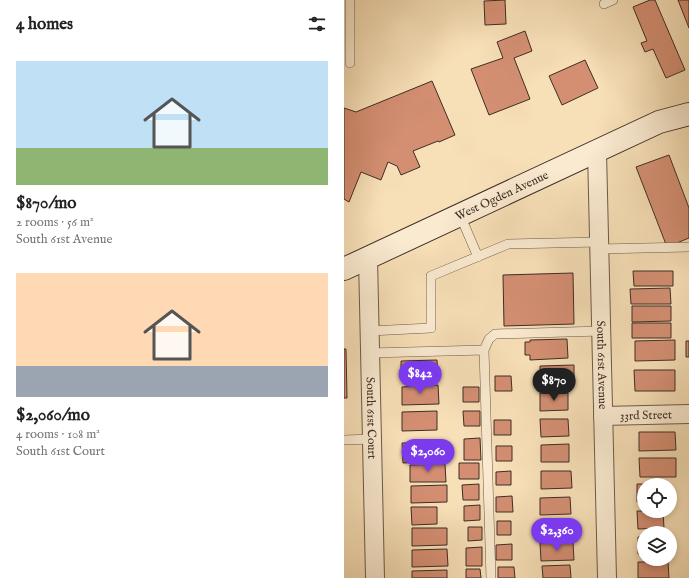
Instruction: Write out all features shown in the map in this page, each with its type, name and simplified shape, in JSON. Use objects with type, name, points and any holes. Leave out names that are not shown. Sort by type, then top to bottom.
[{"type":"main road","name":"West Ogden Avenue","points":[[344,269],[659,122],[689,102]]},
{"type":"main road","name":"West Ogden Avenue","points":[[659,122],[689,114]]},
{"type":"street","name":"South 61st Avenue","points":[[597,151],[607,578]]},
{"type":"street","name":"South 61st Court","points":[[368,258],[375,578]]},
{"type":"street","name":"33rd Street","points":[[603,416],[689,414]]},
{"type":"lane","points":[[350,0],[350,63]]},
{"type":"lane","points":[[604,4],[613,0]]},
{"type":"lane","points":[[460,215],[478,257]]},
{"type":"lane","points":[[369,331],[431,328],[431,276],[508,244],[689,247]]},
{"type":"lane","points":[[491,578],[484,350],[489,339],[495,334],[601,331]]},
{"type":"lane","points":[[370,353],[484,350]]},
{"type":"lane","points":[[344,440],[372,439]]},
{"type":"building","points":[[505,0],[506,24],[485,25],[484,1]]},
{"type":"building","points":[[650,0],[655,0],[685,70],[666,78],[653,49],[645,52],[641,43],[647,41],[633,7]]},
{"type":"building","points":[[678,0],[689,0],[689,28]]},
{"type":"building","points":[[525,31],[532,51],[514,58],[530,99],[489,115],[471,69],[503,58],[497,42]]},
{"type":"building","points":[[585,60],[598,88],[562,105],[549,76]]},
{"type":"building","points":[[432,81],[455,135],[413,151],[420,167],[401,175],[397,166],[388,162],[381,180],[361,172],[349,202],[344,199],[344,108],[356,112]]},
{"type":"building","points":[[669,155],[689,208],[689,238],[667,247],[636,167]]},
{"type":"building","points":[[633,271],[673,271],[673,286],[634,286]]},
{"type":"building","points":[[573,273],[574,324],[504,326],[503,275]]},
{"type":"building","points":[[670,288],[671,304],[631,304],[630,289]]},
{"type":"building","points":[[632,306],[671,306],[671,321],[632,322]]},
{"type":"building","points":[[632,323],[671,323],[671,338],[632,338]]},
{"type":"building","points":[[567,339],[568,358],[530,360],[530,355],[525,355],[525,342],[530,342],[530,340]]},
{"type":"building","points":[[675,340],[675,360],[635,361],[635,341]]},
{"type":"building","points":[[686,341],[689,341],[689,357],[686,357]]},
{"type":"building","points":[[344,349],[346,349],[347,398],[344,398]]},
{"type":"building","points":[[437,360],[438,378],[401,379],[401,361]]},
{"type":"building","points":[[574,365],[574,384],[540,384],[540,366]]},
{"type":"building","points":[[634,370],[675,370],[675,391],[635,391]]},
{"type":"building","points":[[495,376],[511,376],[512,391],[495,391]]},
{"type":"building","points":[[438,385],[439,404],[402,405],[402,387]]},
{"type":"building","points":[[463,387],[479,387],[479,402],[463,402]]},
{"type":"building","points":[[540,393],[568,393],[568,410],[540,411]]},
{"type":"building","points":[[437,411],[437,430],[402,431],[402,412]]},
{"type":"building","points":[[463,411],[480,411],[480,426],[464,426]]},
{"type":"building","points":[[540,419],[568,419],[569,436],[541,437]]},
{"type":"building","points":[[494,420],[511,420],[511,435],[494,435]]},
{"type":"building","points":[[639,432],[675,432],[676,450],[639,451]]},
{"type":"building","points":[[480,438],[481,460],[464,460],[464,439]]},
{"type":"building","points":[[439,442],[440,461],[403,463],[402,443]]},
{"type":"building","points":[[569,444],[569,462],[541,462],[541,445]]},
{"type":"building","points":[[496,446],[512,446],[512,461],[496,461]]},
{"type":"building","points":[[639,458],[676,458],[676,477],[640,477]]},
{"type":"building","points":[[459,463],[479,463],[479,479],[459,479]]},
{"type":"building","points":[[445,464],[446,482],[410,482],[410,465]]},
{"type":"building","points":[[511,471],[511,485],[496,485],[496,472]]},
{"type":"building","points":[[541,471],[571,471],[572,488],[541,489]]},
{"type":"building","points":[[479,484],[479,500],[463,500],[462,485]]},
{"type":"building","points":[[447,485],[447,502],[411,503],[411,486]]},
{"type":"building","points":[[512,496],[513,512],[496,512],[496,497]]},
{"type":"building","points":[[570,497],[571,514],[540,515],[540,498]]},
{"type":"building","points":[[480,505],[480,520],[464,521],[464,506]]},
{"type":"building","points":[[411,507],[437,507],[437,524],[412,525]]},
{"type":"building","points":[[637,518],[663,518],[664,526],[638,526]]},
{"type":"building","points":[[497,521],[511,521],[511,535],[497,535]]},
{"type":"building","points":[[468,527],[482,527],[482,540],[468,541]]},
{"type":"building","points":[[412,528],[447,528],[447,545],[412,546]]},
{"type":"building","points":[[573,542],[574,560],[541,561],[540,543]]},
{"type":"building","points":[[512,544],[512,560],[496,560],[496,545]]},
{"type":"building","points":[[482,547],[482,566],[466,566],[466,548]]},
{"type":"building","points":[[447,549],[448,566],[412,567],[412,550]]},
{"type":"building","points":[[570,565],[571,578],[543,578],[542,566]]},
{"type":"building","points":[[638,566],[668,566],[669,578],[638,578]]},
{"type":"building","points":[[498,567],[514,567],[515,578],[498,578]]},
{"type":"building","points":[[466,569],[480,569],[481,578],[466,578]]},
{"type":"building","points":[[447,570],[447,578],[412,578],[412,571]]}]
